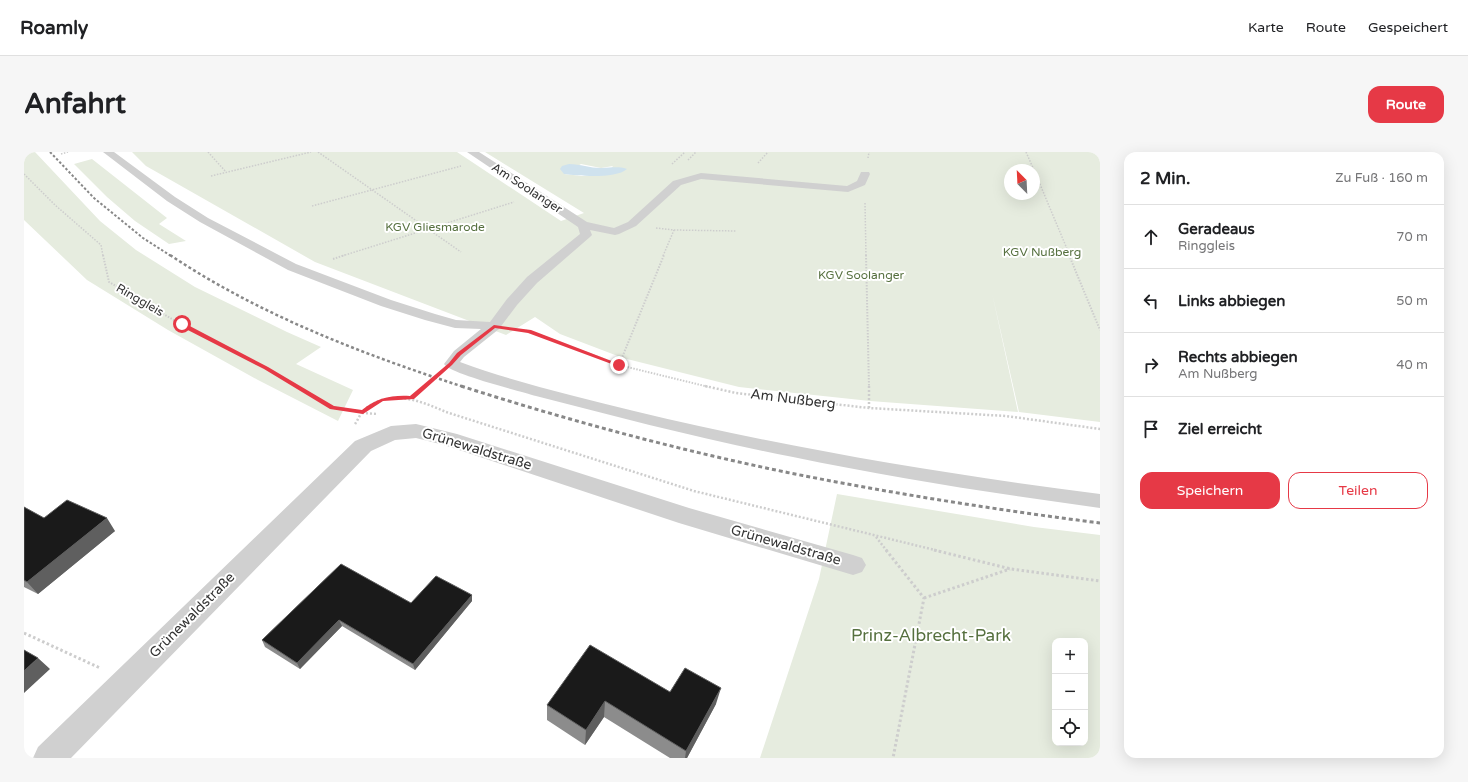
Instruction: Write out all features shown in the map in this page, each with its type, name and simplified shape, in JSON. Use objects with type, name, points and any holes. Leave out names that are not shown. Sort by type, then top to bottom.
[{"type":"street","name":"Grünewaldstraße","points":[[49,758],[362,446],[391,433],[416,430],[450,439],[687,516],[853,565]]},
{"type":"lane","points":[[108,152],[171,199],[204,220],[292,267],[386,303],[430,317],[455,324],[494,326]]},
{"type":"lane","name":"Am Soolanger","points":[[472,152],[583,225]]},
{"type":"lane","points":[[865,174],[861,183],[848,189],[701,176],[676,183],[632,224],[615,232],[583,225],[586,235],[532,280],[512,302],[494,326],[459,354],[450,364],[485,377],[647,420],[742,442],[848,463],[949,480],[1100,501]]},
{"type":"path","points":[[61,154],[68,152]]},
{"type":"path","points":[[208,152],[226,172]]},
{"type":"path","points":[[211,176],[311,152]]},
{"type":"path","points":[[318,152],[461,252]]},
{"type":"path","points":[[1026,152],[1031,164]]},
{"type":"path","points":[[312,206],[484,160]]},
{"type":"path","name":"Ringgleis","points":[[24,174],[55,205],[101,245],[109,282],[182,324],[266,368],[332,407],[363,412]]},
{"type":"path","points":[[1040,185],[1100,330]]},
{"type":"path","points":[[333,259],[537,195]]},
{"type":"path","points":[[865,203],[869,408]]},
{"type":"path","points":[[632,224],[674,230],[736,231]]},
{"type":"path","points":[[619,365],[674,230]]},
{"type":"path","name":"Am Nußberg","points":[[494,326],[529,332],[619,365],[736,393],[869,408],[1006,416],[1100,429]]},
{"type":"path","points":[[412,398],[450,364]]},
{"type":"path","points":[[361,415],[375,402],[401,397],[412,398],[446,412],[694,491],[1011,569],[1100,581]]},
{"type":"path","points":[[876,536],[924,598],[893,758]]},
{"type":"path","points":[[924,598],[1011,569]]},
{"type":"path","points":[[24,634],[110,672],[126,682]]},
{"type":"green space","points":[[24,152],[35,152],[100,221],[136,250],[195,287],[321,347],[296,364],[353,390],[338,421],[258,380],[168,330],[87,280],[24,220]]},
{"type":"green space","points":[[132,152],[457,152],[561,221],[584,213],[485,152],[1100,152],[1100,422],[1019,412],[992,293],[1018,412],[870,401],[739,387],[623,358],[560,334],[535,317],[506,335],[315,262],[146,166]],"holes":[[[581,164],[601,168],[613,166],[606,175],[582,176],[564,174]]]},
{"type":"green space","points":[[92,159],[167,218],[159,224],[186,241],[169,244],[135,221],[107,197],[74,164]]},
{"type":"green space","name":"Prinz-Albrecht-Park","points":[[837,494],[1034,527],[1100,535],[1100,758],[760,758],[819,579]]},
{"type":"water","points":[[569,164],[597,168],[617,167],[627,169],[622,172],[606,176],[564,174],[560,169],[562,166]]},
{"type":"building","points":[[67,500],[107,518],[27,582],[24,580],[24,507],[44,518]]},
{"type":"building","points":[[341,564],[411,603],[436,576],[472,595],[413,664],[339,620],[297,663],[262,640]]},
{"type":"building","points":[[590,645],[670,692],[685,668],[721,688],[686,751],[605,701],[586,730],[547,705]]},
{"type":"building","points":[[24,650],[38,658],[24,671]]},
{"type":"railway","points":[[50,152],[94,198],[143,238],[171,256]]},
{"type":"railway","points":[[170,255],[204,277],[312,331],[350,347],[462,386]]},
{"type":"railway","points":[[462,386],[626,434],[753,465],[909,495],[1100,523]]},
{"type":"route","points":[[182,324],[266,368],[332,407],[363,412],[375,402],[390,398],[412,398],[459,354],[494,326],[529,332],[619,365]]},
{"type":"park label","name":"KGV Gliesmarode","points":[[435,227]]},
{"type":"park label","name":"KGV Nußberg","points":[[1042,252]]},
{"type":"park label","name":"KGV Soolanger","points":[[861,275]]}]
